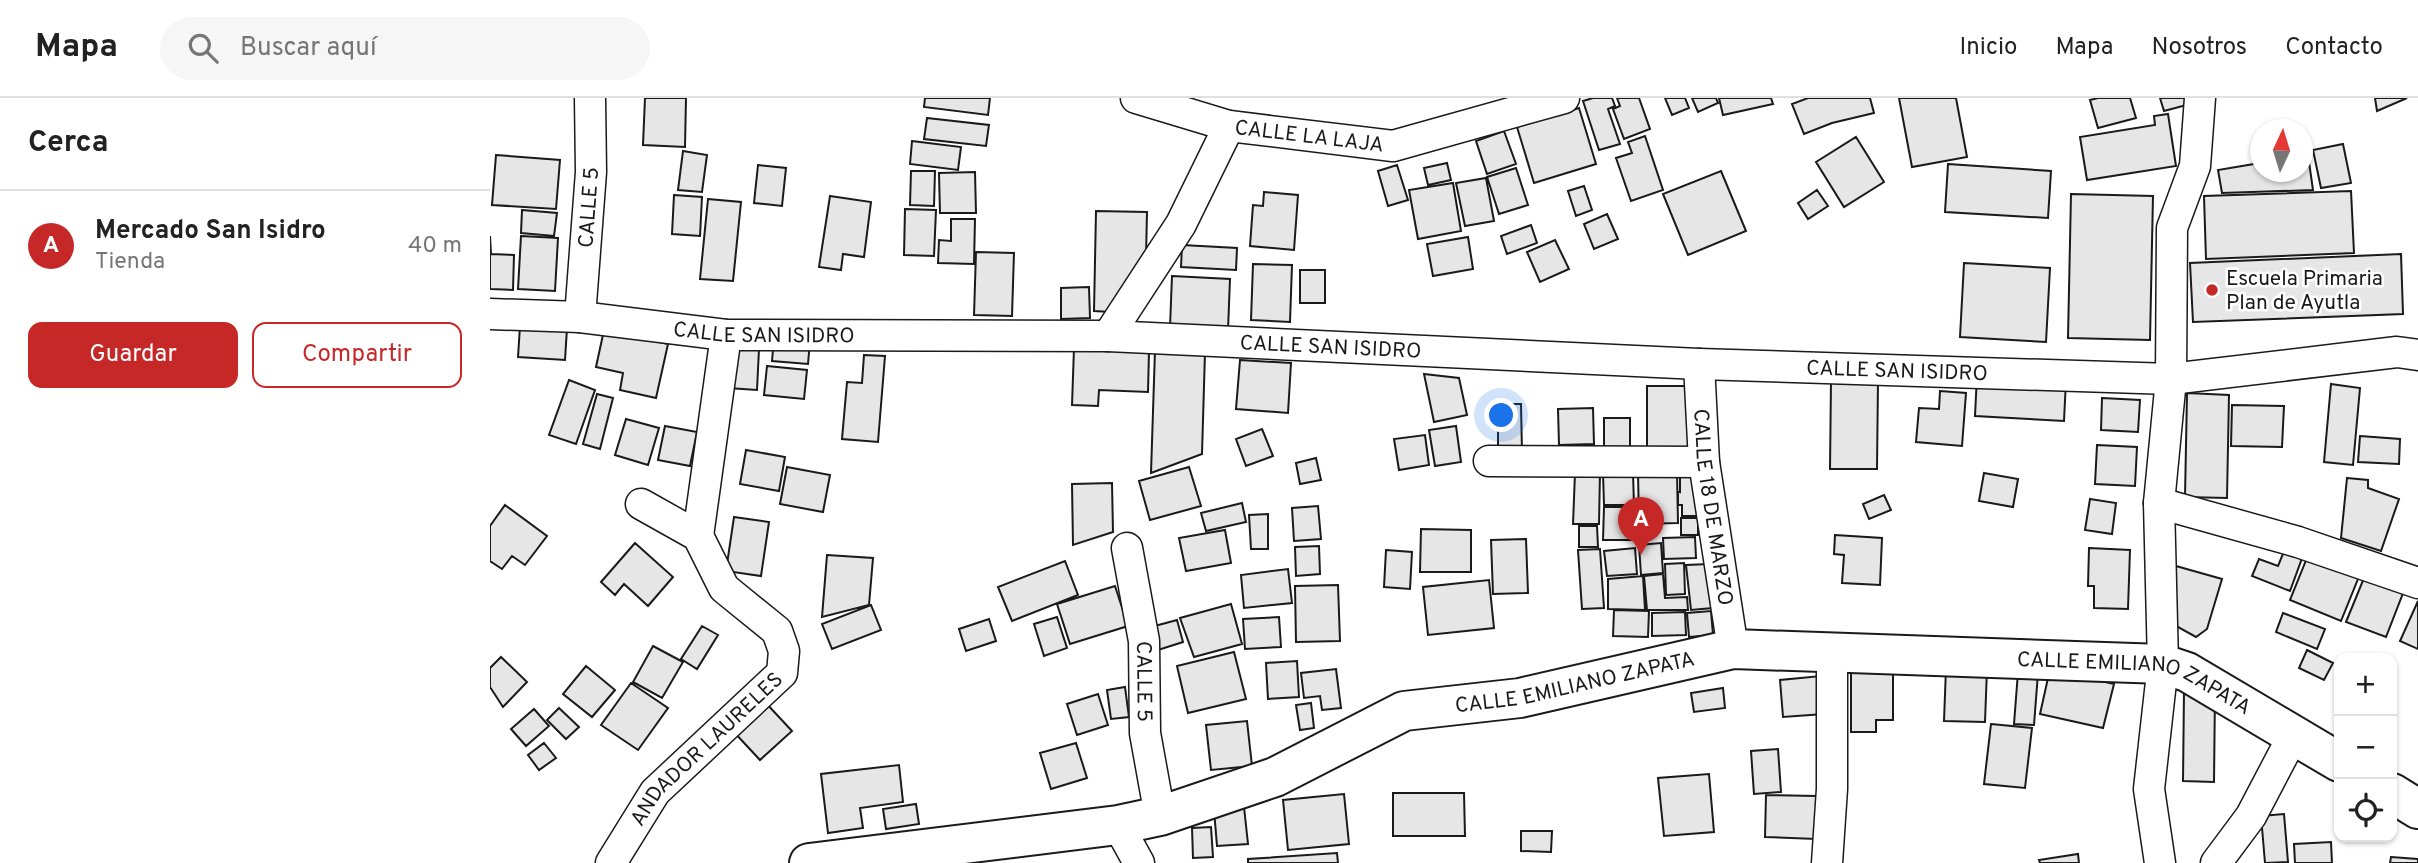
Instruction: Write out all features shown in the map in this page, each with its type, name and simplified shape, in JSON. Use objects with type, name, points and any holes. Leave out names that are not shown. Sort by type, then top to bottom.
[{"type":"street","name":"CALLE 5","points":[[580,317],[591,172],[590,98]]},
{"type":"street","name":"CALLE LA LAJA","points":[[1136,98],[1229,126],[1393,146],[1564,98]]},
{"type":"street","points":[[2160,863],[2149,789],[2163,664],[2159,503],[2171,379],[2172,229],[2195,166],[2200,98]]},
{"type":"street","points":[[1108,336],[1181,224],[1229,126]]},
{"type":"street","name":"CALLE SAN ISIDRO","points":[[490,313],[580,317],[726,335],[1108,336],[1699,364],[2171,379],[2397,352],[2418,355]]},
{"type":"street","points":[[641,503],[698,536],[726,335]]},
{"type":"street","name":"CALLE 18 DE MARZO","points":[[1699,364],[1704,462],[1733,649]]},
{"type":"street","points":[[1489,461],[1704,462]]},
{"type":"street","points":[[2159,503],[2298,542],[2418,583]]},
{"type":"street","name":"ANDADOR LAURELES","points":[[611,863],[654,792],[782,673],[784,651],[777,631],[724,588],[698,536]]},
{"type":"street","name":"CALLE 5","points":[[1127,548],[1144,641],[1145,733],[1160,816]]},
{"type":"street","name":"CALLE EMILIANO ZAPATA","points":[[808,863],[1118,825],[1160,816],[1275,777],[1404,711],[1520,698],[1733,649],[2163,664],[2187,672],[2334,758]]},
{"type":"street","points":[[1827,863],[1832,789],[1832,654]]},
{"type":"street","points":[[2216,863],[2251,816],[2294,734]]},
{"type":"street","points":[[2397,796],[2418,809]]},
{"type":"street","points":[[1118,825],[1139,863]]},
{"type":"building","points":[[645,98],[686,98],[685,147],[643,145]]},
{"type":"building","points":[[925,98],[990,98],[988,115],[924,107]]},
{"type":"building","points":[[1612,98],[1615,106],[1608,109],[1620,144],[1599,150],[1583,101]]},
{"type":"building","points":[[1617,98],[1639,98],[1650,129],[1624,139],[1613,109],[1620,106]]},
{"type":"building","points":[[1665,98],[1685,98],[1689,108],[1672,115]]},
{"type":"building","points":[[1692,98],[1716,98],[1718,103],[1698,112]]},
{"type":"building","points":[[1719,98],[1771,98],[1773,104],[1723,115]]},
{"type":"building","points":[[1808,98],[1870,98],[1874,113],[1832,123],[1804,134],[1792,104]]},
{"type":"building","points":[[1899,98],[1956,98],[1967,157],[1912,167]]},
{"type":"building","points":[[2130,98],[2136,118],[2098,128],[2090,100]]},
{"type":"building","points":[[2160,98],[2193,98],[2194,103],[2164,111]]},
{"type":"building","points":[[2375,98],[2407,98],[2377,111]]},
{"type":"building","points":[[1579,108],[1596,164],[1534,183],[1517,127]]},
{"type":"building","points":[[2168,114],[2176,166],[2087,180],[2080,137],[2155,125],[2154,116]]},
{"type":"building","points":[[927,118],[989,125],[986,146],[924,139]]},
{"type":"building","points":[[1504,131],[1516,164],[1487,174],[1476,141]]},
{"type":"building","points":[[1645,136],[1663,190],[1631,201],[1616,158],[1632,153],[1628,142]]},
{"type":"building","points":[[1856,137],[1884,182],[1844,207],[1816,162]]},
{"type":"building","points":[[912,141],[961,147],[958,170],[910,164]]},
{"type":"building","points":[[2343,144],[2351,183],[2321,188],[2313,150]]},
{"type":"building","points":[[683,151],[707,155],[702,192],[678,190]]},
{"type":"building","points":[[496,155],[560,160],[556,209],[492,205]]},
{"type":"building","points":[[1447,163],[1451,180],[1428,185],[1424,168]]},
{"type":"building","points":[[1948,164],[2051,171],[2048,218],[1945,212]]},
{"type":"building","points":[[758,165],[786,168],[782,206],[754,203]]},
{"type":"building","points":[[1397,165],[1408,200],[1388,206],[1378,171]]},
{"type":"building","points":[[2250,165],[2250,182],[2312,182],[2313,190],[2222,193],[2218,170]]},
{"type":"building","points":[[1516,168],[1528,205],[1499,214],[1487,177]]},
{"type":"building","points":[[911,171],[935,171],[934,206],[910,205]]},
{"type":"building","points":[[1721,171],[1746,231],[1688,255],[1663,194]]},
{"type":"building","points":[[975,172],[976,213],[940,213],[939,173]]},
{"type":"building","points":[[1486,178],[1494,221],[1465,226],[1456,183]]},
{"type":"building","points":[[1453,183],[1461,231],[1418,239],[1409,190]]},
{"type":"building","points":[[1584,186],[1592,210],[1576,216],[1568,191]]},
{"type":"building","points":[[1817,190],[1828,206],[1808,219],[1798,203]]},
{"type":"building","points":[[2351,191],[2354,253],[2206,259],[2204,196]]},
{"type":"building","points":[[1264,192],[1298,195],[1294,250],[1250,246],[1253,205],[1263,206]]},
{"type":"building","points":[[2071,194],[2153,196],[2150,340],[2068,338]]},
{"type":"building","points":[[674,195],[702,197],[700,236],[672,234]]},
{"type":"building","points":[[830,196],[871,202],[864,257],[843,254],[841,270],[819,267]]},
{"type":"building","points":[[708,199],[741,202],[733,281],[700,279]]},
{"type":"building","points":[[905,209],[936,210],[934,256],[904,255]]},
{"type":"building","points":[[522,210],[557,213],[554,236],[521,233]]},
{"type":"building","points":[[1096,211],[1147,212],[1146,258],[1111,312],[1094,311]]},
{"type":"building","points":[[1607,214],[1618,239],[1594,249],[1584,224]]},
{"type":"building","points":[[951,219],[975,219],[974,264],[938,263],[939,240],[951,241]]},
{"type":"building","points":[[1531,225],[1537,243],[1507,254],[1501,236]]},
{"type":"building","points":[[490,236],[491,254],[514,255],[513,290],[490,289]]},
{"type":"building","points":[[521,236],[558,238],[555,291],[518,289]]},
{"type":"building","points":[[1468,237],[1473,269],[1433,276],[1427,244]]},
{"type":"building","points":[[1555,240],[1569,269],[1540,282],[1527,252]]},
{"type":"building","points":[[1182,245],[1237,248],[1236,270],[1181,267]]},
{"type":"building","points":[[976,252],[1014,253],[1012,316],[974,315]]},
{"type":"building","points":[[2401,254],[2403,314],[2193,322],[2190,263]]},
{"type":"building","points":[[1964,263],[2050,268],[2046,342],[1960,337]]},
{"type":"building","points":[[1253,264],[1292,265],[1290,322],[1251,320]]},
{"type":"building","points":[[1300,270],[1325,270],[1325,303],[1300,303]]},
{"type":"building","points":[[1172,276],[1230,279],[1228,330],[1170,327]]},
{"type":"building","points":[[1089,287],[1090,318],[1061,319],[1061,288]]},
{"type":"building","points":[[520,326],[567,328],[565,360],[518,357]]},
{"type":"building","points":[[604,330],[668,344],[656,398],[620,390],[623,373],[596,367]]},
{"type":"building","points":[[774,338],[810,341],[808,364],[772,361]]},
{"type":"building","points":[[730,347],[759,349],[757,390],[728,388]]},
{"type":"building","points":[[1074,348],[1149,351],[1148,392],[1099,390],[1098,406],[1072,405]]},
{"type":"building","points":[[1155,350],[1205,352],[1202,454],[1151,473]]},
{"type":"building","points":[[864,355],[885,356],[878,442],[842,439],[847,382],[862,383]]},
{"type":"building","points":[[1240,360],[1291,363],[1288,413],[1236,409]]},
{"type":"building","points":[[767,366],[807,370],[804,399],[764,395]]},
{"type":"building","points":[[1424,374],[1459,378],[1467,415],[1434,422]]},
{"type":"building","points":[[1977,375],[2066,380],[2064,421],[1975,416]]},
{"type":"building","points":[[569,380],[595,390],[576,444],[549,435]]},
{"type":"building","points":[[1831,381],[1878,381],[1877,469],[1830,469]]},
{"type":"building","points":[[2331,384],[2360,388],[2353,465],[2324,462]]},
{"type":"building","points":[[1647,386],[1693,386],[1693,456],[1647,455]]},
{"type":"building","points":[[1940,391],[1966,393],[1962,446],[1916,442],[1919,408],[1939,409]]},
{"type":"building","points":[[2187,393],[2229,395],[2227,498],[2185,497]]},
{"type":"building","points":[[597,394],[613,398],[600,449],[583,444]]},
{"type":"building","points":[[2102,398],[2140,400],[2138,432],[2101,430]]},
{"type":"building","points":[[1498,404],[1521,404],[1522,452],[1498,452]]},
{"type":"building","points":[[2232,405],[2284,406],[2282,447],[2231,446]]},
{"type":"building","points":[[1593,408],[1594,444],[1559,445],[1558,409]]},
{"type":"building","points":[[1604,418],[1630,418],[1630,448],[1604,448]]},
{"type":"building","points":[[626,419],[659,428],[648,465],[615,455]]},
{"type":"building","points":[[665,426],[697,432],[690,466],[658,460]]},
{"type":"building","points":[[1456,426],[1461,462],[1435,466],[1429,430]]},
{"type":"building","points":[[1262,429],[1273,456],[1246,466],[1236,439]]},
{"type":"building","points":[[1425,435],[1429,465],[1399,470],[1394,439]]},
{"type":"building","points":[[2360,436],[2400,439],[2399,464],[2358,462]]},
{"type":"building","points":[[2097,445],[2137,447],[2135,486],[2095,484]]},
{"type":"building","points":[[746,450],[785,457],[779,491],[740,484]]},
{"type":"building","points":[[1316,458],[1321,480],[1300,484],[1296,463]]},
{"type":"building","points":[[787,467],[830,475],[823,512],[780,504]]},
{"type":"building","points":[[1189,467],[1201,506],[1150,520],[1139,481]]},
{"type":"building","points":[[1677,471],[1678,523],[1639,524],[1638,472]]},
{"type":"building","points":[[1680,472],[1698,474],[1700,516],[1682,516],[1682,505],[1678,505]]},
{"type":"building","points":[[1575,473],[1600,473],[1599,524],[1573,524]]},
{"type":"building","points":[[1603,473],[1633,473],[1634,505],[1604,505]]},
{"type":"building","points":[[1984,473],[2018,479],[2013,507],[1979,501]]},
{"type":"building","points":[[2347,478],[2368,480],[2368,488],[2399,499],[2381,551],[2341,538]]},
{"type":"building","points":[[1112,483],[1113,532],[1073,545],[1072,484]]},
{"type":"building","points":[[1884,495],[1891,510],[1869,519],[1863,504]]},
{"type":"building","points":[[2090,499],[2116,503],[2112,534],[2085,530]]},
{"type":"building","points":[[1242,503],[1246,522],[1206,531],[1201,513]]},
{"type":"building","points":[[505,505],[547,536],[525,565],[512,556],[502,569],[490,561],[490,526]]},
{"type":"building","points":[[1318,506],[1321,539],[1294,541],[1292,508]]},
{"type":"building","points":[[1604,507],[1634,507],[1634,540],[1603,540]]},
{"type":"building","points":[[1268,514],[1268,549],[1251,549],[1249,515]]},
{"type":"building","points":[[734,517],[769,522],[761,576],[726,571]]},
{"type":"building","points":[[1681,518],[1698,518],[1698,535],[1681,535]]},
{"type":"building","points":[[1579,526],[1597,526],[1598,547],[1579,547]]},
{"type":"building","points":[[1421,529],[1471,530],[1471,572],[1420,572]]},
{"type":"building","points":[[1225,530],[1231,563],[1186,571],[1179,538]]},
{"type":"building","points":[[1835,535],[1882,538],[1880,585],[1842,583],[1844,555],[1834,554]]},
{"type":"building","points":[[1695,537],[1696,558],[1664,559],[1663,538]]},
{"type":"building","points":[[1526,539],[1528,593],[1493,594],[1491,540]]},
{"type":"building","points":[[635,543],[673,577],[648,606],[624,584],[615,595],[601,582]]},
{"type":"building","points":[[1661,543],[1663,573],[1641,575],[1639,545]]},
{"type":"building","points":[[2287,544],[2305,550],[2290,591],[2252,576],[2259,559],[2278,566]]},
{"type":"building","points":[[1319,546],[1320,574],[1296,576],[1295,547]]},
{"type":"building","points":[[1635,548],[1637,574],[1607,576],[1604,551]]},
{"type":"building","points":[[2089,548],[2130,550],[2128,609],[2094,608],[2094,586],[2088,586]]},
{"type":"building","points":[[2311,548],[2362,569],[2341,621],[2290,600]]},
{"type":"building","points":[[1600,549],[1604,608],[1582,609],[1578,550]]},
{"type":"building","points":[[1386,550],[1412,552],[1410,589],[1384,587]]},
{"type":"building","points":[[827,555],[873,558],[869,605],[822,617]]},
{"type":"building","points":[[1065,561],[1078,595],[1012,621],[998,587]]},
{"type":"building","points":[[1684,563],[1685,594],[1666,595],[1665,564]]},
{"type":"building","points":[[1709,564],[1713,608],[1691,610],[1686,565]]},
{"type":"building","points":[[2176,566],[2222,579],[2207,629],[2196,637],[2176,626]]},
{"type":"building","points":[[1288,569],[1292,603],[1244,608],[1241,575]]},
{"type":"building","points":[[2366,573],[2405,588],[2386,637],[2346,622]]},
{"type":"building","points":[[1663,574],[1665,598],[1687,597],[1688,610],[1647,610],[1644,576]]},
{"type":"building","points":[[1643,576],[1645,610],[1608,609],[1608,579]]},
{"type":"building","points":[[1489,580],[1494,628],[1428,635],[1423,587]]},
{"type":"building","points":[[1338,585],[1340,641],[1296,642],[1295,586]]},
{"type":"building","points":[[1115,586],[1128,626],[1070,644],[1057,604]]},
{"type":"building","points":[[2418,601],[2418,649],[2400,641]]},
{"type":"building","points":[[1231,604],[1242,644],[1194,657],[1180,618]]},
{"type":"building","points":[[871,605],[881,630],[832,649],[822,624]]},
{"type":"building","points":[[1614,610],[1649,611],[1648,637],[1613,636]]},
{"type":"building","points":[[1711,611],[1713,635],[1689,637],[1687,613]]},
{"type":"building","points":[[1685,612],[1686,635],[1652,636],[1652,613]]},
{"type":"building","points":[[2283,613],[2325,629],[2317,649],[2276,632]]},
{"type":"building","points":[[1057,617],[1067,648],[1044,656],[1034,624]]},
{"type":"building","points":[[1279,617],[1281,647],[1245,649],[1243,619]]},
{"type":"building","points":[[989,619],[996,641],[966,651],[959,629]]},
{"type":"building","points":[[1177,620],[1183,642],[1158,650],[1151,627]]},
{"type":"building","points":[[702,626],[718,635],[697,669],[681,659]]},
{"type":"building","points":[[653,646],[683,662],[662,698],[633,682]]},
{"type":"building","points":[[2307,650],[2333,663],[2324,680],[2299,668]]},
{"type":"building","points":[[1234,652],[1246,699],[1188,713],[1177,666]]},
{"type":"building","points":[[501,657],[527,682],[503,707],[490,687],[490,668]]},
{"type":"building","points":[[1297,661],[1299,697],[1268,699],[1266,663]]},
{"type":"building","points":[[1851,662],[1893,662],[1893,720],[1876,720],[1876,732],[1851,732]]},
{"type":"building","points":[[586,666],[615,690],[592,717],[563,694]]},
{"type":"building","points":[[1946,668],[1987,669],[1985,722],[1944,721]]},
{"type":"building","points":[[1336,669],[1341,708],[1322,710],[1320,696],[1304,698],[1301,673]]},
{"type":"building","points":[[2050,669],[2114,684],[2103,728],[2040,714]]},
{"type":"building","points":[[2018,672],[2038,673],[2034,725],[2014,724]]},
{"type":"building","points":[[1821,676],[1824,714],[1783,717],[1780,680]]},
{"type":"building","points":[[631,683],[668,708],[638,750],[601,725]]},
{"type":"building","points":[[1125,687],[1129,717],[1111,719],[1107,690]]},
{"type":"building","points":[[1723,688],[1725,708],[1694,712],[1691,693]]},
{"type":"building","points":[[2184,691],[2215,691],[2214,782],[2183,781]]},
{"type":"building","points":[[1098,694],[1108,725],[1077,735],[1067,704]]},
{"type":"building","points":[[765,702],[792,731],[760,760],[733,731]]},
{"type":"building","points":[[1311,703],[1314,728],[1300,730],[1296,705]]},
{"type":"building","points":[[559,708],[579,727],[566,739],[547,720]]},
{"type":"building","points":[[534,709],[549,726],[526,746],[511,729]]},
{"type":"building","points":[[1247,721],[1252,766],[1211,770],[1206,725]]},
{"type":"building","points":[[1991,724],[2032,728],[2025,788],[1984,784]]},
{"type":"building","points":[[544,743],[556,758],[539,770],[528,755]]},
{"type":"building","points":[[1076,743],[1087,778],[1051,789],[1040,753]]},
{"type":"building","points":[[1778,749],[1781,792],[1754,794],[1751,751]]},
{"type":"building","points":[[899,765],[903,802],[860,808],[863,828],[828,833],[821,774]]},
{"type":"building","points":[[1709,774],[1714,832],[1664,836],[1658,778]]},
{"type":"building","points":[[1393,793],[1464,793],[1465,836],[1393,836]]},
{"type":"building","points":[[1344,794],[1349,844],[1288,850],[1283,800]]},
{"type":"building","points":[[1766,795],[1816,796],[1816,839],[1765,837]]},
{"type":"building","points":[[916,804],[919,824],[886,829],[883,809]]},
{"type":"building","points":[[1244,807],[1248,844],[1217,846],[1214,810]]},
{"type":"building","points":[[2284,814],[2288,862],[2265,863],[2261,816]]},
{"type":"building","points":[[1211,827],[1213,857],[1193,858],[1192,828]]},
{"type":"building","points":[[1521,831],[1552,831],[1551,852],[1521,851]]},
{"type":"building","points":[[2331,842],[2332,863],[2295,863],[2294,844]]},
{"type":"building","points":[[1337,853],[1338,863],[1248,863],[1248,859]]},
{"type":"building","points":[[2078,854],[2079,863],[2040,863],[2039,860]]},
{"type":"building","points":[[2391,857],[2418,859],[2418,863],[2390,863]]},
{"type":"place","name":"Escuela Primaria Plan de Ayutla","points":[[2212,290]]},
{"type":"place","name":"Mercado San Isidro","points":[[1641,555]]}]
